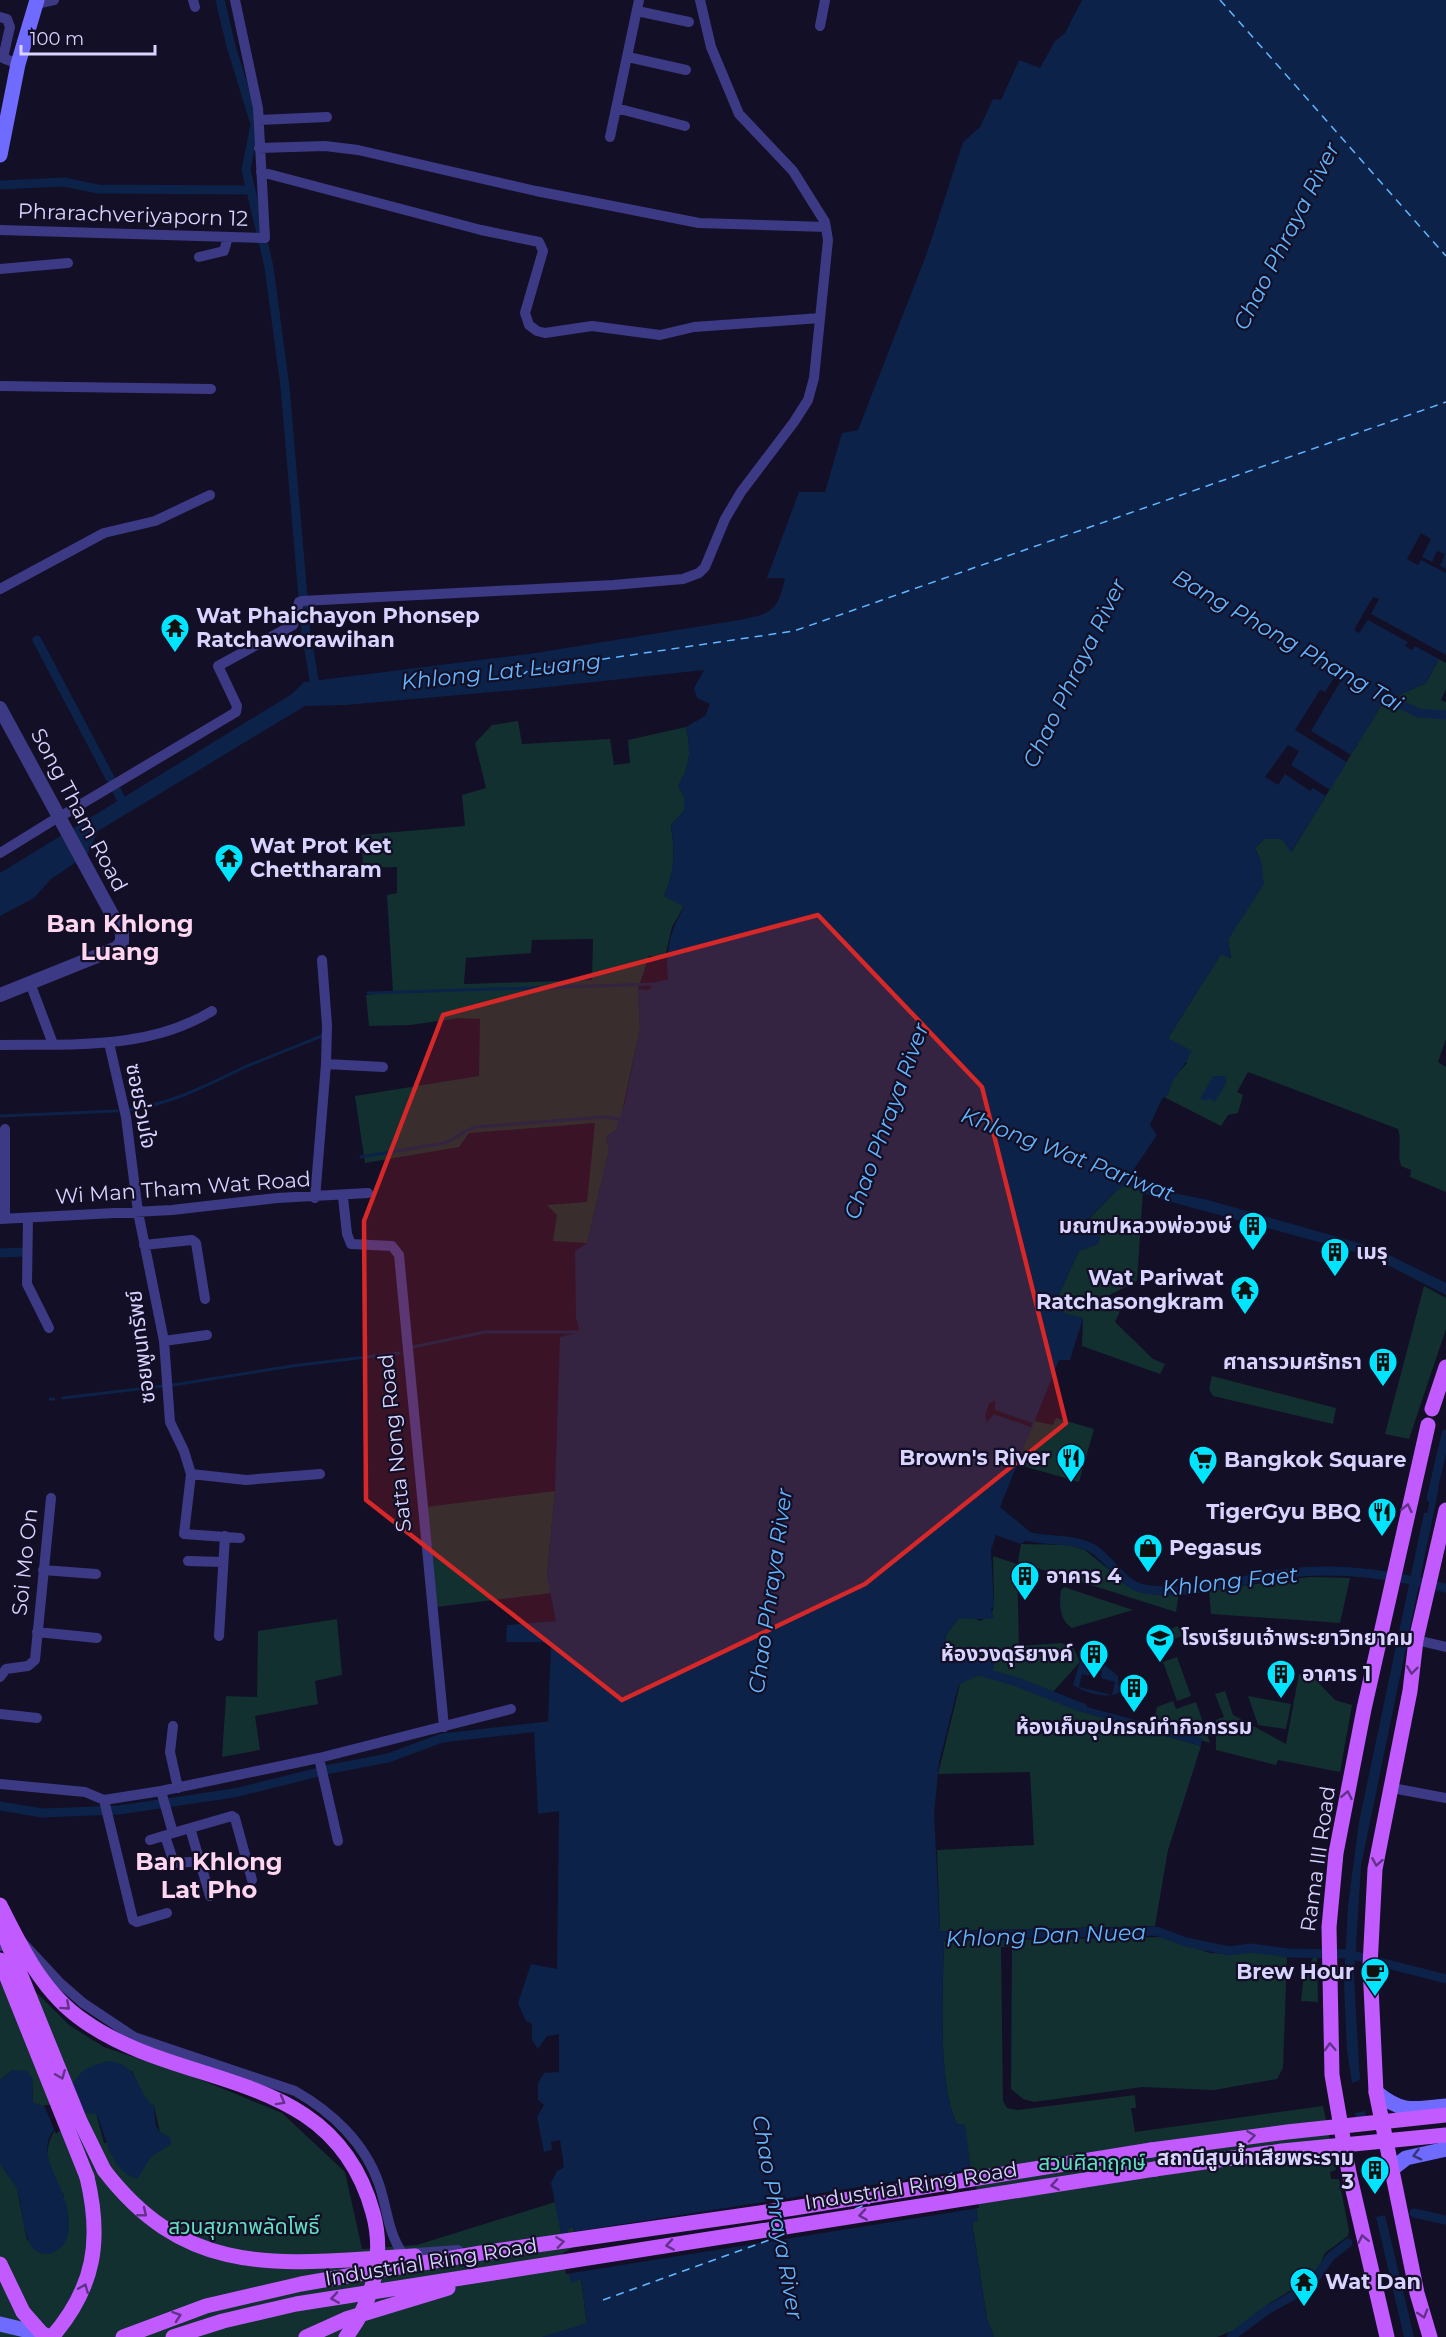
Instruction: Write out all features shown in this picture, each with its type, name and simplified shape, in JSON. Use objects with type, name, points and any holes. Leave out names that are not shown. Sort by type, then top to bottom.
[{"type":"main road","points":[[1,147],[18,64],[37,2]]},
{"type":"main road","points":[[1432,1409],[1446,1367]]},
{"type":"main road","name":"Rama III Road","points":[[1387,2337],[1336,2102],[1332,2075],[1328,1942],[1336,1853],[1394,1565],[1428,1425]]},
{"type":"main road","points":[[1430,2337],[1417,2293],[1376,2092],[1370,1959],[1375,1869],[1392,1788],[1416,1640],[1446,1510]]},
{"type":"main road","points":[[0,1905],[42,1981],[83,2021],[136,2048],[225,2077],[282,2101],[332,2138],[354,2164],[368,2192],[376,2222],[378,2250],[371,2290],[365,2306],[346,2337]]},
{"type":"main road","name":"Industrial Ring Road","points":[[0,1923],[90,2145],[121,2193],[163,2228],[188,2243],[216,2254],[246,2260],[305,2262],[481,2253]]},
{"type":"main road","points":[[0,1960],[76,2146],[93,2206],[94,2252],[89,2276],[68,2319],[53,2337],[4,2327]]},
{"type":"main road","points":[[1376,2092],[1393,2106],[1408,2109],[1446,2106]]},
{"type":"main road","name":"Industrial Ring Road","points":[[123,2337],[195,2310],[250,2294],[481,2253],[783,2209],[1163,2148],[1446,2115]]},
{"type":"main road","name":"Industrial Ring Road","points":[[173,2337],[223,2321],[296,2304],[1155,2169],[1282,2151],[1446,2135]]},
{"type":"main road","points":[[1392,2169],[1406,2158],[1446,2150]]},
{"type":"main road","points":[[0,2264],[23,2312],[45,2337]]},
{"type":"main road","points":[[306,2337],[346,2319],[488,2274]]},
{"type":"street","points":[[37,2],[54,0]]},
{"type":"street","points":[[236,0],[256,92],[261,172],[481,230],[539,242],[543,251],[525,312],[529,325],[537,331],[546,333],[592,326],[660,334],[713,325],[820,318]]},
{"type":"street","points":[[0,853],[236,712],[237,706],[218,666],[293,625],[299,602],[613,585],[683,579],[699,573],[705,567],[725,519],[741,492],[808,400],[814,378],[828,251],[826,227],[786,162],[757,136],[739,114],[711,47],[700,0]]},
{"type":"street","points":[[820,26],[825,0]]},
{"type":"street","points":[[610,137],[638,5],[688,22]]},
{"type":"street","points":[[0,17],[7,19],[10,27],[3,58],[18,64]]},
{"type":"street","points":[[628,57],[686,70]]},
{"type":"street","points":[[616,108],[685,126]]},
{"type":"street","points":[[259,120],[327,117]]},
{"type":"street","points":[[259,148],[325,146],[358,150],[536,191],[699,223],[826,227]]},
{"type":"street","name":"Phrarachveriyaporn 12","points":[[0,230],[264,238],[261,172]]},
{"type":"street","points":[[199,257],[224,251],[228,237]]},
{"type":"street","points":[[0,268],[68,263]]},
{"type":"street","points":[[0,386],[211,389]]},
{"type":"street","points":[[0,589],[104,533],[155,521],[210,495]]},
{"type":"street","name":"Song Tham Road","points":[[0,708],[122,933],[122,942],[117,948],[0,995]]},
{"type":"street","points":[[315,1198],[326,1064],[327,1024],[322,960]]},
{"type":"street","points":[[30,983],[53,1044]]},
{"type":"street","name":"ซอยร่วมใจ","points":[[0,1045],[109,1043],[168,1033],[212,1011]]},
{"type":"street","name":"ซอยร่วมใจ","points":[[109,1043],[126,1117],[138,1212]]},
{"type":"street","points":[[326,1064],[383,1067]]},
{"type":"street","points":[[2,1219],[5,1129]]},
{"type":"street","name":"Wi Man Tham Wat Road","points":[[2,1219],[138,1212],[277,1198],[343,1197],[368,1193]]},
{"type":"street","name":"Satta Nong Road","points":[[343,1197],[347,1234],[351,1244],[392,1246],[399,1255],[444,1727]]},
{"type":"street","name":"ซอยพูนทรัพย์","points":[[138,1212],[164,1341],[170,1422],[184,1451],[191,1474],[184,1533],[240,1538]]},
{"type":"street","points":[[28,1218],[27,1284],[49,1328]]},
{"type":"street","points":[[144,1245],[192,1240],[196,1243],[206,1299]]},
{"type":"street","points":[[164,1341],[207,1335]]},
{"type":"street","points":[[191,1474],[257,1480],[320,1474]]},
{"type":"street","name":"Soi Mo On","points":[[0,1677],[6,1669],[33,1664],[51,1498]]},
{"type":"street","points":[[219,1636],[225,1536]]},
{"type":"street","points":[[188,1561],[223,1562]]},
{"type":"street","points":[[43,1570],[96,1574]]},
{"type":"street","points":[[37,1632],[98,1638]]},
{"type":"street","points":[[1416,1640],[1446,1647]]},
{"type":"street","points":[[106,1806],[319,1758],[511,1709]]},
{"type":"street","points":[[0,1714],[37,1718]]},
{"type":"street","points":[[174,1726],[170,1752],[178,1788]]},
{"type":"street","points":[[319,1758],[338,1841]]},
{"type":"street","points":[[0,1784],[85,1792],[106,1806],[133,1920],[137,1922],[167,1913]]},
{"type":"street","points":[[1392,1788],[1446,1798]]},
{"type":"street","points":[[162,1794],[174,1863],[191,1862]]},
{"type":"street","points":[[150,1840],[232,1816],[235,1818],[252,1880]]},
{"type":"street","points":[[190,1828],[210,1896]]},
{"type":"street","points":[[0,1946],[21,1941],[75,1996],[134,2037],[295,2091],[316,2103],[341,2124],[365,2154],[379,2183],[394,2238],[403,2254],[465,2250]]},
{"type":"highlighted area","points":[[818,915],[982,1087],[1066,1423],[865,1584],[622,1700],[366,1500],[364,1221],[443,1015]]},
{"type":"green space","points":[[1439,659],[1446,663],[1446,689],[1441,700],[1446,702],[1446,1039],[1438,1062],[1446,1067],[1446,1192],[1410,1177],[1411,1170],[1401,1166],[1398,1129],[1248,1072],[1237,1092],[1243,1095],[1238,1113],[1228,1115],[1221,1126],[1164,1097],[1168,1094],[1172,1080],[1187,1063],[1168,1038],[1221,954],[1231,958],[1228,940],[1261,861],[1255,848],[1264,839],[1282,839],[1292,851],[1382,704],[1388,706],[1401,694],[1426,683]]},
{"type":"green space","points":[[518,721],[522,744],[610,739],[614,765],[630,763],[628,740],[686,727],[688,736],[688,764],[678,786],[684,796],[684,811],[671,825],[673,861],[664,896],[684,906],[672,927],[665,957],[649,956],[638,989],[640,1028],[621,1117],[616,1130],[606,1137],[609,1150],[587,1243],[553,1241],[557,1215],[547,1205],[587,1202],[595,1123],[469,1133],[459,1147],[365,1163],[355,1096],[479,1076],[480,1019],[460,1018],[410,1025],[369,1026],[366,995],[393,992],[387,895],[397,893],[397,867],[363,868],[361,835],[465,826],[462,795],[486,788],[475,743],[492,725]],"holes":[[[593,939],[592,980],[464,984],[466,958],[531,953],[532,940]]]},
{"type":"green space","points":[[1125,1185],[1143,1192],[1137,1281],[1100,1300],[1121,1309],[1115,1322],[1153,1359],[1165,1364],[1160,1374],[1082,1346],[1083,1318],[1065,1314],[1058,1296],[1079,1251],[1097,1244],[1100,1237],[1089,1219],[1116,1191]]},
{"type":"green space","points":[[1424,1286],[1446,1298],[1446,1329],[1409,1439],[1385,1434]]},
{"type":"green space","points":[[1212,1376],[1336,1408],[1333,1424],[1213,1396],[1209,1389]]},
{"type":"green space","points":[[1056,1418],[1094,1429],[1079,1482],[1016,1464],[1034,1421],[1053,1425]]},
{"type":"green space","points":[[555,1491],[547,1576],[551,1593],[436,1607],[426,1507]]},
{"type":"green space","points":[[1021,1544],[1068,1545],[1085,1550],[1118,1577],[1143,1592],[1179,1593],[1176,1612],[1018,1562]]},
{"type":"green space","points":[[993,1556],[1017,1564],[1019,1646],[1061,1643],[1073,1647],[1080,1662],[1053,1692],[1072,1703],[1071,1707],[1086,1713],[1201,1746],[1168,1850],[1155,1926],[940,1931],[937,1850],[1034,1845],[1030,1772],[938,1774],[960,1684],[994,1660],[951,1658],[944,1650],[946,1635],[958,1619],[970,1617],[980,1621],[991,1616],[994,1606]]},
{"type":"green space","points":[[1310,1577],[1350,1578],[1340,1623],[1211,1614],[1209,1590]]},
{"type":"green space","points":[[1064,1587],[1133,1610],[1072,1628],[1065,1621],[1061,1611],[1061,1590]]},
{"type":"green space","points":[[337,1619],[342,1675],[315,1681],[318,1704],[255,1716],[260,1750],[222,1757],[226,1696],[257,1697],[258,1631]]},
{"type":"green space","points":[[1178,1626],[1182,1636],[1155,1646],[1152,1636]]},
{"type":"green space","points":[[1177,1657],[1191,1696],[1177,1701],[1163,1662]]},
{"type":"green space","points":[[1299,1674],[1314,1678],[1335,1700],[1352,1705],[1340,1772],[1278,1760],[1276,1765],[1216,1750],[1216,1720],[1224,1717],[1215,1694],[1225,1691],[1233,1715],[1286,1744]]},
{"type":"green space","points":[[1248,1696],[1291,1704],[1286,1729],[1258,1725]]},
{"type":"green space","points":[[1173,1701],[1176,1709],[1196,1702],[1210,1743],[1153,1725],[1157,1707]]},
{"type":"green space","name":"สวนศิลาฤกษ์","points":[[1162,1937],[1210,1953],[1250,1951],[1287,1956],[1283,2068],[1277,2079],[1214,2090],[1142,2087],[1034,2102],[1023,2099],[1011,2089],[1012,1947],[1001,1947],[1003,2101],[1007,2108],[1018,2110],[1135,2095],[1136,2108],[1131,2108],[1135,2132],[1323,2106],[1336,2170],[1330,2172],[1331,2179],[1339,2179],[1348,2236],[1325,2253],[1315,2276],[1268,2304],[1245,2326],[1217,2337],[994,2337],[987,2319],[972,2222],[978,2221],[964,2125],[957,2124],[946,2085],[942,2009],[944,1941]]},
{"type":"green space","points":[[1313,1958],[1317,1958],[1318,2002],[1301,2001],[1304,1974]]},
{"type":"green space","name":"สวนสุขภาพลัดโพธิ์","points":[[0,1982],[31,1987],[69,2025],[104,2047],[199,2079],[282,2113],[345,2172],[362,2249],[417,2245],[555,2202],[562,2237],[567,2229],[573,2226],[579,2248],[571,2282],[581,2279],[587,2324],[543,2337],[0,2337],[0,2162],[17,2188],[27,2241],[64,2196],[52,2175],[48,2162],[48,2151],[54,2132],[67,2119],[85,2113],[96,2113],[104,2143],[160,2133],[154,2106],[145,2099],[132,2071],[47,2108],[33,2103],[32,2078],[13,2070],[0,2080]]},
{"type":"water","points":[[1082,0],[1446,0],[1446,569],[1440,566],[1445,554],[1437,551],[1432,562],[1422,557],[1431,539],[1421,533],[1407,559],[1418,565],[1421,560],[1446,573],[1446,655],[1371,614],[1379,599],[1373,597],[1354,630],[1359,633],[1368,620],[1408,642],[1405,646],[1412,650],[1415,646],[1439,659],[1426,683],[1401,694],[1388,706],[1382,704],[1351,755],[1311,731],[1340,682],[1334,678],[1325,692],[1320,690],[1295,730],[1347,762],[1330,790],[1291,765],[1299,751],[1288,745],[1265,777],[1278,785],[1285,774],[1310,791],[1313,788],[1326,796],[1291,852],[1282,839],[1264,839],[1255,848],[1261,861],[1264,884],[1228,940],[1231,959],[1221,954],[1168,1038],[1192,1051],[1168,1094],[1162,1099],[1150,1125],[1157,1135],[1132,1172],[1164,1191],[1208,1200],[1373,1247],[1446,1283],[1446,1295],[1370,1256],[1153,1197],[1125,1185],[1089,1218],[1100,1237],[1098,1244],[1079,1251],[1058,1296],[1065,1314],[1083,1318],[1070,1360],[1059,1360],[1000,1507],[1034,1535],[1021,1544],[996,1535],[991,1550],[994,1606],[991,1609],[994,1618],[958,1619],[946,1635],[944,1649],[951,1658],[994,1660],[994,1668],[958,1687],[939,1763],[934,1814],[940,1931],[944,1941],[942,2009],[946,2085],[957,2124],[965,2125],[978,2221],[972,2223],[987,2319],[994,2337],[542,2337],[587,2323],[581,2279],[571,2283],[565,2254],[578,2248],[574,2227],[567,2229],[568,2235],[562,2238],[551,2183],[557,2171],[564,2167],[560,2140],[551,2142],[552,2150],[544,2152],[537,2117],[544,2105],[538,2100],[538,2083],[544,2073],[559,2072],[559,2034],[547,2036],[538,2049],[532,2040],[532,2024],[526,2021],[518,2003],[531,1964],[557,1969],[559,1811],[538,1814],[534,1731],[548,1723],[551,1642],[506,1642],[507,1625],[556,1621],[547,1576],[555,1491],[560,1337],[580,1332],[576,1318],[575,1251],[587,1243],[609,1150],[606,1137],[616,1130],[625,1102],[640,1028],[638,989],[649,990],[654,983],[668,979],[667,959],[670,942],[675,924],[684,907],[664,896],[673,861],[671,825],[684,811],[684,796],[678,786],[689,758],[686,727],[705,716],[710,704],[697,698],[694,688],[704,670],[539,688],[346,705],[305,706],[98,831],[87,855],[51,879],[34,898],[0,916],[0,873],[292,694],[304,682],[529,654],[739,620],[767,613],[772,609],[780,597],[785,578],[767,578],[799,492],[825,492],[842,433],[858,430],[927,253],[963,142],[980,127],[993,99],[1001,100],[1019,60],[1040,68],[1055,41],[1065,33]]},
{"type":"water","points":[[1213,1076],[1225,1076],[1227,1081],[1215,1102],[1208,1098],[1206,1101],[1200,1099]]},
{"type":"water","points":[[1433,1486],[1439,1487],[1361,1866],[1354,1978],[1360,2080],[1352,2083],[1347,2051],[1344,1984],[1348,1905],[1359,1822],[1424,1513],[1427,1513]]},
{"type":"water","points":[[1086,1657],[1100,1661],[1118,1676],[1119,1693],[1112,1695],[1102,1695],[1089,1693],[1073,1685],[1080,1662]],"holes":[[[1091,1668],[1102,1671],[1101,1678],[1115,1682],[1112,1695],[1079,1687],[1082,1674],[1089,1676]]]},
{"type":"water","points":[[1072,1703],[1202,1738],[1201,1746],[1086,1713],[1071,1707]]},
{"type":"water","points":[[110,2061],[120,2064],[132,2073],[143,2093],[154,2106],[158,2129],[170,2137],[171,2144],[151,2157],[137,2179],[127,2174],[114,2160],[96,2114],[78,2114],[62,2122],[53,2131],[47,2150],[66,2204],[69,2229],[59,2249],[52,2253],[42,2254],[29,2242],[17,2190],[0,2162],[0,2080],[13,2070],[27,2071],[32,2078],[33,2103],[47,2108],[63,2102],[76,2079],[85,2070]]},
{"type":"water","points":[[1365,2111],[1376,2165],[1366,2167],[1355,2113]]},
{"type":"water","points":[[1385,2215],[1414,2337],[1404,2337],[1376,2217]]},
{"type":"pier","points":[[995,1400],[995,1410],[1032,1423],[1031,1427],[994,1414],[987,1422],[985,1416],[989,1404]]},
{"type":"pier","points":[[44,2105],[52,2105],[72,2119],[56,2134]]},
{"type":"pier","points":[[1369,2117],[1378,2157],[1361,2159],[1353,2119]]},
{"type":"pier","points":[[974,2169],[979,2208],[566,2274],[562,2254],[575,2246],[572,2232]]},
{"type":"waterway","points":[[220,0],[231,46],[255,124],[246,170],[269,267],[285,387],[306,632],[316,691]]},
{"type":"waterway","points":[[0,185],[64,182],[98,189],[251,190]]},
{"type":"waterway","points":[[37,640],[110,778]]},
{"type":"waterway","name":"Bang Phong Phang Tai","points":[[1383,695],[1418,713],[1446,715]]},
{"type":"waterway","points":[[117,791],[124,805]]},
{"type":"waterway","points":[[368,993],[657,984]]},
{"type":"waterway","points":[[129,1110],[161,1103],[189,1093],[245,1067],[322,1036]]},
{"type":"waterway","points":[[1,1116],[117,1111]]},
{"type":"waterway","points":[[361,1157],[445,1143],[476,1127],[606,1117],[623,1120]]},
{"type":"waterway","points":[[0,1253],[25,1252]]},
{"type":"waterway","points":[[413,1347],[485,1332],[583,1332]]},
{"type":"waterway","points":[[173,1385],[292,1366],[399,1353]]},
{"type":"waterway","points":[[63,1398],[163,1386]]},
{"type":"waterway","points":[[1431,1498],[1446,1434]]},
{"type":"waterway","name":"Khlong Faet","points":[[1019,1534],[1087,1546],[1101,1555],[1130,1583],[1144,1589],[1180,1591],[1271,1575],[1309,1571],[1368,1573],[1446,1588]]},
{"type":"waterway","points":[[972,1669],[1017,1682],[1083,1708]]},
{"type":"waterway","points":[[325,1770],[388,1758],[442,1738],[556,1725]]},
{"type":"waterway","points":[[0,1806],[42,1813],[119,1810],[234,1793],[315,1773]]},
{"type":"waterway","name":"Khlong Dan Nuea","points":[[930,1936],[1156,1931],[1186,1942],[1229,1951],[1251,1948],[1289,1953],[1348,1954],[1446,1979]]},
{"type":"waterway","points":[[1414,2213],[1446,2220]]},
{"type":"waterway","points":[[1231,2337],[1267,2310],[1310,2286],[1330,2257],[1348,2243]]},
{"type":"ferry route","points":[[1220,0],[1446,256]]},
{"type":"ferry route","points":[[521,676],[529,670],[794,631],[1446,402]]},
{"type":"ferry route","points":[[945,2176],[955,2172]]},
{"type":"ferry route","points":[[855,2209],[870,2203]]},
{"type":"ferry route","points":[[603,2300],[783,2235]]},
{"type":"place","name":"Wat Phaichayon Phonsep Ratchaworawihan","points":[[175,654]]},
{"type":"place","name":"Wat Prot Ket Chettharam","points":[[229,884]]},
{"type":"place","name":"มณฑปหลวงพ่อวงษ์","points":[[1253,1252]]},
{"type":"place","name":"เมรุ","points":[[1335,1278]]},
{"type":"place","name":"Wat Pariwat Ratchasongkram","points":[[1245,1316]]},
{"type":"place","name":"ศาลารวมศรัทธา","points":[[1383,1388]]},
{"type":"place","name":"Brown's River","points":[[1071,1484]]},
{"type":"place","name":"Bangkok Square","points":[[1203,1486]]},
{"type":"place","name":"TigerGyu BBQ","points":[[1382,1538]]},
{"type":"place","name":"Pegasus","points":[[1148,1574]]},
{"type":"place","name":"อาคาร 4","points":[[1025,1602]]},
{"type":"place","name":"โรงเรียนเจ้าพระยาวิทยาคม","points":[[1160,1664]]},
{"type":"place","name":"ห้องวงดุริยางค์","points":[[1094,1680]]},
{"type":"place","name":"อาคาร 1","points":[[1281,1700]]},
{"type":"place","name":"ห้องเก็บอุปกรณ์ทำกิจกรรม","points":[[1134,1714]]},
{"type":"place","name":"Brew Hour","points":[[1375,1998]]},
{"type":"place","name":"สถานีสูบน้ำเสียพระราม 3","points":[[1375,2196]]},
{"type":"place","name":"Wat Dan","points":[[1304,2308]]},
{"type":"district","name":"Ban Khlong Luang","points":[[120,938]]},
{"type":"district","name":"Ban Khlong Lat Pho","points":[[209,1876]]},
{"type":"water label","name":"Chao Phraya River","points":[[1286,236]]},
{"type":"water label","name":"Khlong Lat Luang","points":[[501,671]]},
{"type":"water label","name":"Chao Phraya River","points":[[1074,673]]},
{"type":"water label","name":"Chao Phraya River","points":[[886,1121]]},
{"type":"water label","name":"Khlong Wat Pariwat","points":[[1068,1154]]},
{"type":"water label","name":"Chao Phraya River","points":[[770,1591]]},
{"type":"water label","name":"Chao Phraya River","points":[[778,2217]]}]
